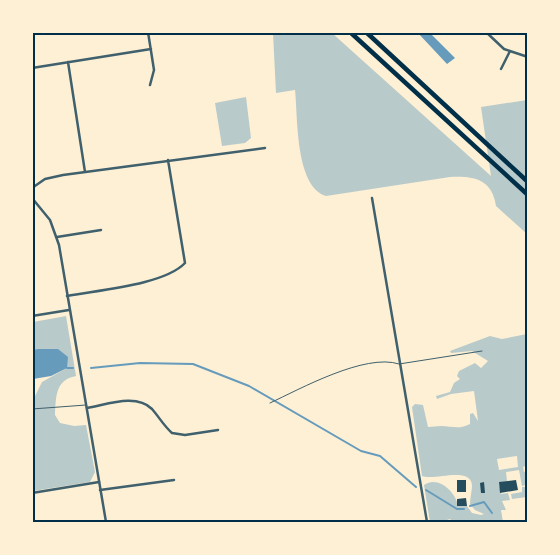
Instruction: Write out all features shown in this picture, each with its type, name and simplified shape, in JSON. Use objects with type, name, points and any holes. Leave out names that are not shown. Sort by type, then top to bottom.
[{"type":"highway","points":[[350,32],[528,195]]},
{"type":"highway","points":[[366,32],[528,182]]},
{"type":"street","points":[[148,32],[154,73],[150,85]]},
{"type":"street","points":[[486,32],[510,52],[528,57]]},
{"type":"street","points":[[32,68],[151,49]]},
{"type":"street","points":[[501,69],[510,52]]},
{"type":"street","points":[[68,62],[85,172]]},
{"type":"street","points":[[32,188],[48,178],[265,148]]},
{"type":"street","points":[[67,296],[140,284],[180,268],[186,263],[168,160]]},
{"type":"street","points":[[32,198],[48,216],[57,237],[106,522]]},
{"type":"street","points":[[372,198],[427,522]]},
{"type":"street","points":[[57,237],[101,230]]},
{"type":"street","points":[[32,316],[69,310]]},
{"type":"street","points":[[87,406],[133,401],[142,402],[154,410],[167,429],[178,435],[218,430]]},
{"type":"street","points":[[100,490],[174,480]]},
{"type":"street","points":[[32,493],[99,482]]},
{"type":"lane","points":[[270,403],[340,370],[388,362],[399,364],[482,351]]},
{"type":"lane","points":[[32,409],[87,406]]},
{"type":"shaded area","points":[[273,33],[332,33],[491,176],[481,107],[527,100],[527,234],[496,206],[491,190],[486,185],[467,177],[450,177],[326,196],[316,190],[308,179],[303,165],[298,133],[295,90],[276,93]]},
{"type":"shaded area","points":[[246,97],[251,138],[245,143],[222,146],[215,103]]},
{"type":"shaded area","points":[[66,316],[76,376],[69,378],[60,385],[55,415],[60,423],[74,426],[86,425],[95,472],[90,482],[33,491],[33,400],[42,382],[67,368],[58,349],[33,350],[33,322]]},
{"type":"shaded area","points":[[527,334],[528,465],[523,467],[524,472],[527,471],[525,475],[526,485],[522,486],[519,470],[506,472],[507,481],[499,483],[501,494],[508,493],[510,500],[502,501],[506,510],[501,510],[503,522],[453,522],[450,519],[441,522],[430,522],[424,485],[429,482],[435,482],[446,487],[454,495],[458,506],[467,506],[472,513],[484,514],[475,510],[470,504],[472,485],[470,479],[458,475],[422,476],[412,407],[415,404],[423,405],[428,427],[466,426],[470,424],[470,414],[473,413],[478,421],[474,391],[451,394],[437,399],[436,396],[450,392],[454,383],[460,379],[457,376],[459,371],[475,363],[481,368],[488,361],[472,351],[451,353],[450,351],[490,336],[502,339]],"holes":[[[517,456],[518,467],[499,470],[497,459]]]},
{"type":"shaded area","points":[[522,487],[527,487],[527,497],[512,499],[511,494],[522,492]]},
{"type":"water","points":[[418,33],[430,33],[455,58],[447,64]]},
{"type":"water","points":[[58,349],[68,357],[67,368],[51,376],[33,379],[33,350]]},
{"type":"building","points":[[457,480],[466,480],[466,492],[457,492]]},
{"type":"building","points":[[516,480],[518,490],[500,493],[499,482]]},
{"type":"building","points":[[484,482],[485,493],[481,493],[480,483]]},
{"type":"building","points":[[466,498],[467,506],[457,506],[457,499]]},
{"type":"waterway","points":[[91,368],[140,363],[193,364],[249,386],[361,451],[380,456],[416,487]]},
{"type":"waterway","points":[[67,368],[73,368]]},
{"type":"waterway","points":[[426,490],[457,509],[464,509]]},
{"type":"waterway","points":[[470,506],[484,502],[492,513]]}]
